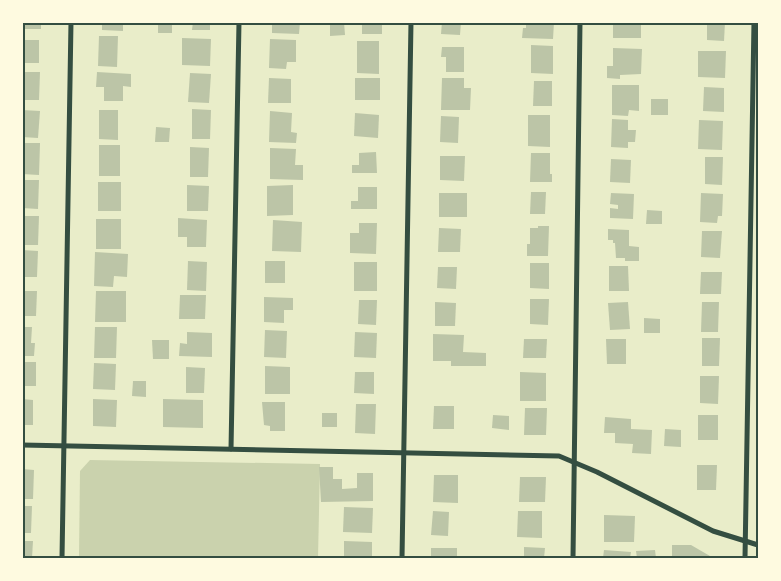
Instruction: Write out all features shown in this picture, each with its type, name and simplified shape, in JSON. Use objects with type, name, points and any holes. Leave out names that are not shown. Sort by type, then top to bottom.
[{"type":"street","points":[[62,558],[71,22]]},
{"type":"street","points":[[231,449],[239,22]]},
{"type":"street","points":[[402,558],[412,22]]},
{"type":"street","points":[[573,558],[580,22]]},
{"type":"street","points":[[745,558],[754,22]]},
{"type":"street","points":[[22,445],[559,456],[575,462],[712,531],[758,545]]},
{"type":"green space","points":[[90,460],[320,464],[318,558],[79,558],[80,471]]},
{"type":"building","points":[[22,22],[41,22],[41,29],[22,29]]},
{"type":"building","points":[[102,22],[123,22],[123,31],[102,30]]},
{"type":"building","points":[[158,22],[172,22],[172,33],[158,33]]},
{"type":"building","points":[[193,22],[210,22],[210,30],[192,30]]},
{"type":"building","points":[[272,22],[300,22],[299,34],[272,33]]},
{"type":"building","points":[[330,22],[344,22],[345,35],[330,36]]},
{"type":"building","points":[[362,22],[382,22],[382,34],[362,34]]},
{"type":"building","points":[[442,22],[461,22],[460,35],[441,34]]},
{"type":"building","points":[[526,22],[554,22],[553,39],[522,38]]},
{"type":"building","points":[[613,22],[641,22],[641,38],[613,38]]},
{"type":"building","points":[[707,22],[725,22],[724,41],[707,40]]},
{"type":"building","points":[[99,36],[118,36],[117,67],[98,66]]},
{"type":"building","points":[[182,38],[211,39],[210,66],[182,65]]},
{"type":"building","points":[[270,39],[296,40],[296,62],[287,62],[286,69],[269,68]]},
{"type":"building","points":[[22,40],[39,40],[39,63],[22,63]]},
{"type":"building","points":[[357,41],[379,41],[379,74],[357,73]]},
{"type":"building","points":[[531,45],[553,46],[553,74],[531,73]]},
{"type":"building","points":[[442,47],[464,47],[464,72],[446,72],[446,57],[441,57]]},
{"type":"building","points":[[613,48],[642,49],[641,74],[620,75],[620,79],[607,78],[607,66],[613,66]]},
{"type":"building","points":[[698,51],[726,51],[725,78],[698,77]]},
{"type":"building","points":[[22,72],[40,72],[39,100],[22,100]]},
{"type":"building","points":[[97,72],[131,74],[131,87],[123,86],[123,101],[104,101],[104,87],[96,87]]},
{"type":"building","points":[[190,73],[211,74],[209,103],[188,102]]},
{"type":"building","points":[[269,78],[291,79],[291,103],[268,103]]},
{"type":"building","points":[[355,78],[380,78],[380,100],[355,100]]},
{"type":"building","points":[[442,78],[464,78],[464,88],[471,88],[470,110],[441,110]]},
{"type":"building","points":[[534,81],[552,81],[552,106],[533,106]]},
{"type":"building","points":[[612,85],[639,85],[639,111],[629,110],[628,116],[612,115]]},
{"type":"building","points":[[704,87],[724,88],[724,112],[703,111]]},
{"type":"building","points":[[651,99],[668,99],[668,115],[651,115]]},
{"type":"building","points":[[192,109],[211,110],[210,139],[192,139]]},
{"type":"building","points":[[22,110],[40,111],[38,138],[22,137]]},
{"type":"building","points":[[99,110],[118,110],[118,140],[99,139]]},
{"type":"building","points":[[270,111],[292,113],[291,132],[297,133],[296,143],[269,142]]},
{"type":"building","points":[[355,113],[379,115],[378,138],[354,136]]},
{"type":"building","points":[[528,115],[550,115],[550,147],[528,146]]},
{"type":"building","points":[[441,116],[459,117],[458,143],[440,142]]},
{"type":"building","points":[[612,119],[628,120],[628,130],[636,130],[635,142],[628,142],[628,148],[611,147]]},
{"type":"building","points":[[699,120],[723,121],[722,150],[698,149]]},
{"type":"building","points":[[156,127],[170,128],[169,142],[155,142]]},
{"type":"building","points":[[22,143],[40,143],[39,175],[22,174]]},
{"type":"building","points":[[99,145],[120,145],[120,176],[99,176]]},
{"type":"building","points":[[190,147],[209,148],[208,177],[190,177]]},
{"type":"building","points":[[270,148],[296,149],[295,165],[303,165],[303,180],[270,179]]},
{"type":"building","points":[[376,152],[377,173],[352,173],[352,165],[359,165],[359,153]]},
{"type":"building","points":[[531,153],[550,153],[552,182],[530,182]]},
{"type":"building","points":[[440,156],[465,156],[464,181],[440,180]]},
{"type":"building","points":[[705,157],[723,157],[722,185],[705,184]]},
{"type":"building","points":[[611,159],[631,160],[630,183],[610,182]]},
{"type":"building","points":[[22,180],[39,180],[38,209],[22,208]]},
{"type":"building","points":[[98,182],[121,182],[121,211],[98,211]]},
{"type":"building","points":[[187,185],[209,186],[208,211],[187,211]]},
{"type":"building","points":[[293,185],[293,215],[267,216],[267,186]]},
{"type":"building","points":[[358,187],[377,187],[377,209],[351,209],[351,201],[358,201]]},
{"type":"building","points":[[531,192],[546,192],[545,214],[530,214]]},
{"type":"building","points":[[439,193],[467,193],[467,217],[439,217]]},
{"type":"building","points":[[611,193],[634,194],[633,219],[610,218],[610,208],[618,209],[618,205],[610,204]]},
{"type":"building","points":[[701,193],[723,194],[722,216],[718,216],[717,223],[700,222]]},
{"type":"building","points":[[647,210],[662,211],[662,224],[646,224]]},
{"type":"building","points":[[22,216],[39,216],[38,245],[22,245]]},
{"type":"building","points":[[178,218],[207,220],[206,247],[187,247],[187,237],[178,237]]},
{"type":"building","points":[[96,219],[121,219],[121,249],[96,249]]},
{"type":"building","points":[[273,220],[302,222],[301,252],[272,251]]},
{"type":"building","points":[[359,223],[377,223],[376,254],[350,253],[350,233],[359,233]]},
{"type":"building","points":[[538,226],[549,226],[548,256],[527,256],[527,244],[530,244],[530,228],[538,228]]},
{"type":"building","points":[[439,228],[461,229],[460,252],[438,252]]},
{"type":"building","points":[[608,229],[629,230],[629,246],[639,247],[639,261],[625,261],[625,258],[616,258],[615,243],[613,243],[613,240],[608,240]]},
{"type":"building","points":[[702,231],[722,231],[720,258],[701,257]]},
{"type":"building","points":[[22,250],[38,251],[37,277],[22,277]]},
{"type":"building","points":[[95,252],[128,254],[127,277],[114,276],[113,287],[94,286]]},
{"type":"building","points":[[188,261],[207,262],[206,291],[187,290]]},
{"type":"building","points":[[265,261],[285,261],[285,283],[265,283]]},
{"type":"building","points":[[354,262],[377,262],[377,291],[354,291]]},
{"type":"building","points":[[530,263],[549,263],[549,289],[530,288]]},
{"type":"building","points":[[609,266],[628,266],[629,291],[609,291]]},
{"type":"building","points":[[438,267],[457,267],[456,289],[437,288]]},
{"type":"building","points":[[701,272],[722,272],[721,294],[700,294]]},
{"type":"building","points":[[22,291],[37,291],[36,316],[22,316]]},
{"type":"building","points":[[96,291],[126,291],[126,322],[95,322]]},
{"type":"building","points":[[180,295],[206,295],[205,319],[179,319]]},
{"type":"building","points":[[264,297],[293,298],[293,310],[284,310],[284,323],[264,322]]},
{"type":"building","points":[[530,299],[549,299],[548,325],[530,324]]},
{"type":"building","points":[[359,300],[377,300],[376,325],[358,324]]},
{"type":"building","points":[[435,302],[456,303],[455,326],[435,326]]},
{"type":"building","points":[[628,302],[630,329],[610,330],[608,303]]},
{"type":"building","points":[[702,302],[719,302],[718,332],[701,332]]},
{"type":"building","points":[[644,318],[660,319],[660,333],[644,333]]},
{"type":"building","points":[[22,327],[32,327],[31,343],[35,343],[34,356],[22,356]]},
{"type":"building","points":[[95,327],[117,327],[116,358],[94,358]]},
{"type":"building","points":[[265,330],[287,331],[286,358],[264,357]]},
{"type":"building","points":[[187,332],[212,333],[212,357],[179,356],[180,343],[187,344]]},
{"type":"building","points":[[355,332],[377,333],[376,358],[354,357]]},
{"type":"building","points":[[433,334],[464,335],[463,352],[486,353],[486,366],[451,366],[451,361],[433,361]]},
{"type":"building","points":[[702,338],[720,338],[719,366],[702,366]]},
{"type":"building","points":[[524,339],[547,339],[546,358],[523,358]]},
{"type":"building","points":[[606,339],[626,339],[626,364],[607,364]]},
{"type":"building","points":[[152,340],[169,340],[169,359],[153,359]]},
{"type":"building","points":[[22,362],[36,362],[36,386],[22,386]]},
{"type":"building","points":[[94,363],[116,364],[115,390],[93,389]]},
{"type":"building","points":[[265,366],[290,367],[290,394],[265,394]]},
{"type":"building","points":[[186,367],[205,368],[204,393],[186,393]]},
{"type":"building","points":[[355,372],[374,372],[374,394],[354,393]]},
{"type":"building","points":[[520,372],[546,373],[546,401],[520,401]]},
{"type":"building","points":[[700,376],[719,376],[718,404],[700,403]]},
{"type":"building","points":[[133,381],[146,381],[146,397],[132,396]]},
{"type":"building","points":[[22,399],[33,400],[33,425],[22,425]]},
{"type":"building","points":[[93,399],[117,400],[116,427],[93,426]]},
{"type":"building","points":[[163,399],[203,400],[203,428],[163,427]]},
{"type":"building","points":[[262,402],[285,402],[285,431],[270,431],[270,426],[264,425]]},
{"type":"building","points":[[356,404],[376,404],[375,434],[355,433]]},
{"type":"building","points":[[434,406],[454,406],[454,429],[433,429]]},
{"type":"building","points":[[525,408],[547,408],[546,435],[524,435]]},
{"type":"building","points":[[322,413],[337,413],[337,427],[322,427]]},
{"type":"building","points":[[493,415],[509,416],[509,430],[492,428]]},
{"type":"building","points":[[698,415],[718,415],[718,440],[698,440]]},
{"type":"building","points":[[605,417],[631,419],[631,429],[652,430],[651,454],[632,453],[633,444],[615,443],[615,433],[604,433]]},
{"type":"building","points":[[665,429],[681,430],[681,447],[664,446]]},
{"type":"building","points":[[697,465],[717,465],[716,490],[697,490]]},
{"type":"building","points":[[319,467],[333,467],[333,479],[342,479],[342,489],[357,488],[357,473],[373,473],[373,501],[321,502]]},
{"type":"building","points":[[22,469],[34,470],[33,499],[22,499]]},
{"type":"building","points":[[434,475],[458,475],[458,503],[433,502]]},
{"type":"building","points":[[520,477],[546,477],[545,502],[519,502]]},
{"type":"building","points":[[22,506],[32,506],[31,533],[22,533]]},
{"type":"building","points":[[344,507],[373,508],[372,533],[343,532]]},
{"type":"building","points":[[433,511],[449,512],[448,536],[431,535]]},
{"type":"building","points":[[518,511],[542,511],[542,538],[517,537]]},
{"type":"building","points":[[604,515],[635,516],[634,542],[604,542]]},
{"type":"building","points":[[22,541],[33,541],[32,558],[22,558]]},
{"type":"building","points":[[344,541],[372,542],[372,558],[344,558]]},
{"type":"building","points":[[672,545],[691,545],[710,556],[710,558],[672,557]]},
{"type":"building","points":[[524,547],[545,548],[544,558],[524,558]]},
{"type":"building","points":[[431,548],[457,548],[457,558],[431,558]]},
{"type":"building","points":[[604,550],[631,552],[630,558],[603,558]]},
{"type":"building","points":[[655,550],[656,558],[637,558],[636,551]]}]
